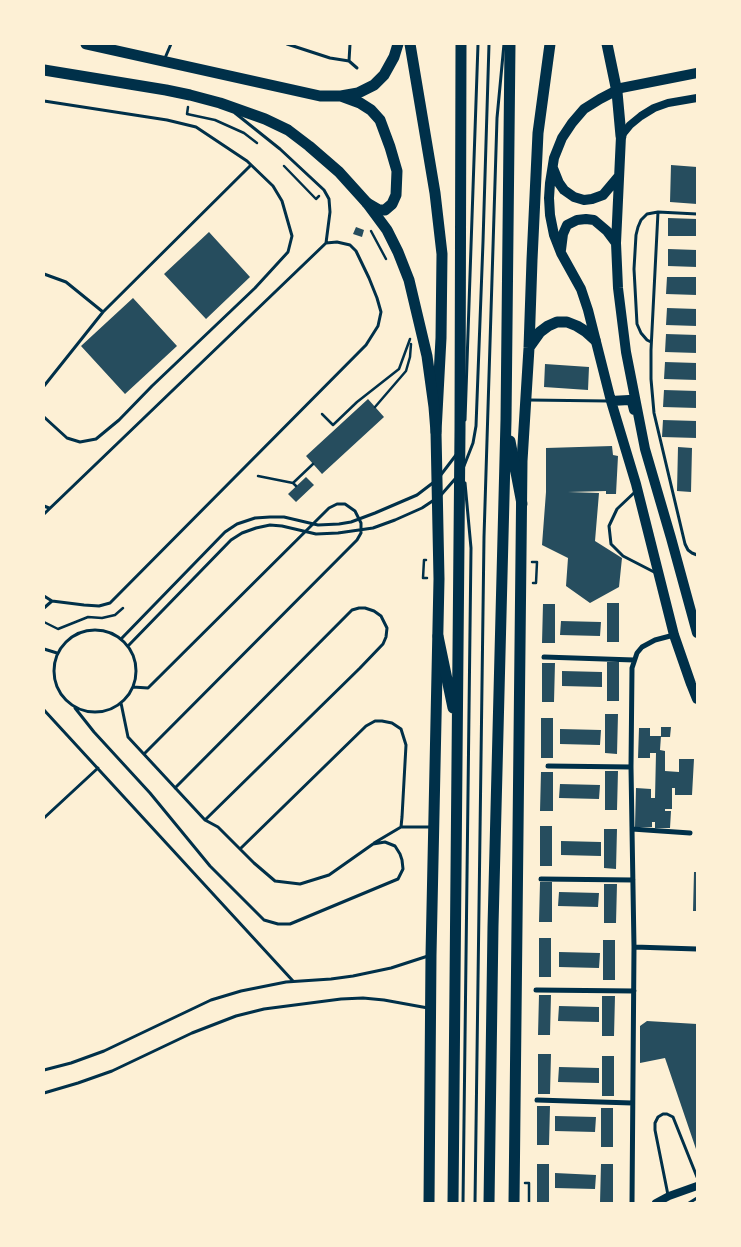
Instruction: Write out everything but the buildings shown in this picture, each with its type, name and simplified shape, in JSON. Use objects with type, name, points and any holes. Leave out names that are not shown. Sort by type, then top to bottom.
[{"type":"highway","points":[[86,44],[320,96],[341,96],[358,93],[374,85],[384,75],[394,57],[398,44]]},
{"type":"highway","points":[[410,44],[435,193],[442,254],[441,338],[436,432]]},
{"type":"highway","points":[[452,1203],[458,729],[460,44]]},
{"type":"highway","points":[[488,1203],[506,420],[510,44]]},
{"type":"highway","points":[[514,1203],[522,461],[538,133],[550,44]]},
{"type":"highway","points":[[606,44],[617,92],[621,136]]},
{"type":"highway","points":[[44,70],[190,95],[220,103],[265,119],[288,130],[339,172],[367,203],[387,230],[409,280],[428,356],[436,432],[439,579],[431,955],[429,1203]]},
{"type":"highway","points":[[341,96],[360,103],[371,110],[380,120],[397,171],[396,195],[392,204],[385,210],[379,210],[367,203]]},
{"type":"highway","points":[[529,348],[540,332],[557,322],[567,322],[577,326],[595,340]]},
{"type":"highway","points":[[506,420],[522,504]]},
{"type":"highway","points":[[438,636],[458,729]]},
{"type":"main road","points":[[697,73],[621,88],[584,109],[562,138],[553,162],[549,198],[554,235],[561,253],[581,289],[588,310],[674,635],[690,684],[697,698]]},
{"type":"main road","points":[[621,136],[616,243],[618,288],[626,352],[646,449]]},
{"type":"main road","points":[[553,162],[559,183],[564,190],[574,197],[584,200],[603,195],[619,176]]},
{"type":"main road","points":[[561,253],[561,242],[567,225],[577,220],[594,220],[607,231],[616,243]]},
{"type":"main road","points":[[611,401],[627,399],[632,402],[697,633]]},
{"type":"street","points":[[621,136],[640,116],[654,108],[668,103],[697,98]]},
{"type":"street","points":[[632,1203],[634,947],[631,767],[632,668],[637,653],[648,643],[674,635]]},
{"type":"street","points":[[544,657],[634,660]]},
{"type":"street","points":[[548,766],[631,767]]},
{"type":"street","points":[[632,829],[690,833]]},
{"type":"street","points":[[541,879],[633,880]]},
{"type":"street","points":[[634,947],[697,949]]},
{"type":"street","points":[[536,990],[634,991]]},
{"type":"street","points":[[537,1100],[632,1103]]},
{"type":"street","points":[[656,1203],[697,1186]]},
{"type":"lane","points":[[164,61],[171,44]]},
{"type":"lane","points":[[287,44],[330,58],[349,61],[357,68]]},
{"type":"lane","points":[[349,61],[350,44]]},
{"type":"lane","points":[[122,639],[225,532],[237,524],[255,518],[270,516],[318,524],[351,522],[417,495],[431,486],[452,462],[458,452],[465,426],[468,379],[478,44]]},
{"type":"lane","points":[[128,646],[231,540],[242,533],[270,525],[316,534],[373,528],[422,508],[439,497],[460,474],[473,443],[476,426],[488,44]]},
{"type":"lane","points":[[475,1203],[484,537],[497,118],[504,44]]},
{"type":"lane","points":[[44,101],[167,120],[196,127],[247,160],[273,186],[282,201],[292,236],[288,252],[255,288],[119,420],[96,439],[80,442],[68,438],[44,417]]},
{"type":"lane","points":[[220,103],[235,112],[280,149],[324,190],[330,212],[326,243]]},
{"type":"lane","points":[[44,386],[103,312],[251,165]]},
{"type":"lane","points":[[658,212],[651,342],[651,379],[654,413],[685,544],[688,550],[697,555]]},
{"type":"lane","points":[[651,342],[641,333],[637,324],[634,269],[638,227],[641,220],[647,214],[658,212],[697,214]]},
{"type":"lane","points":[[44,514],[326,243],[337,242],[350,245],[356,252],[377,298],[380,312],[378,326],[366,345],[110,603],[99,606],[52,601],[44,596]]},
{"type":"lane","points":[[44,274],[66,282],[103,312]]},
{"type":"lane","points":[[526,399],[587,402],[611,401]]},
{"type":"lane","points":[[460,430],[471,548],[463,1203]]},
{"type":"lane","points":[[637,490],[617,509],[609,526],[611,544],[623,556],[658,574]]},
{"type":"lane","points":[[133,687],[148,688],[329,508],[337,504],[345,504],[355,511],[361,523],[361,532],[357,540],[144,754]]},
{"type":"lane","points":[[44,506],[50,508]]},
{"type":"lane","points":[[44,608],[52,601]]},
{"type":"lane","points":[[175,788],[352,610],[365,608],[381,616],[387,628],[383,644],[205,820]]},
{"type":"lane","points":[[86,631],[105,631],[122,639],[128,646],[135,659],[136,673],[133,687],[121,703],[111,710],[99,713],[87,712],[76,708],[65,700],[58,690],[54,678],[54,666],[57,653],[74,635],[86,631]]},
{"type":"lane","points":[[44,649],[57,653]]},
{"type":"lane","points":[[121,703],[128,737],[205,820],[218,826],[254,863],[275,881],[300,884],[329,875],[401,827],[434,826]]},
{"type":"lane","points":[[76,708],[94,732],[150,793],[210,866],[264,920],[278,924],[290,924],[398,879],[403,869],[400,854],[394,846],[385,842],[373,844]]},
{"type":"lane","points":[[44,710],[294,982]]},
{"type":"lane","points":[[240,849],[366,726],[382,721],[392,723],[401,729],[406,745],[401,827]]},
{"type":"lane","points":[[44,818],[98,768]]},
{"type":"lane","points":[[44,1070],[104,1051],[211,1000],[241,991],[286,982],[353,976],[391,968],[431,955]]},
{"type":"lane","points":[[44,1093],[112,1071],[192,1033],[236,1016],[264,1008],[364,998],[431,1008]]},
{"type":"lane","points":[[669,1196],[655,1130],[655,1123],[658,1117],[663,1114],[673,1117],[676,1122],[697,1177]]},
{"type":"lane","points":[[688,1203],[697,1198]]},
{"type":"path","points":[[190,95],[187,114],[215,120],[244,133],[258,144]]},
{"type":"path","points":[[279,161],[316,199],[324,190]]},
{"type":"path","points":[[370,228],[387,259]]},
{"type":"path","points":[[411,335],[414,355]]},
{"type":"path","points":[[375,407],[406,371],[410,357],[411,335]]},
{"type":"path","points":[[322,414],[333,425],[399,369],[411,335]]},
{"type":"path","points":[[293,483],[313,464]]},
{"type":"path","points":[[258,476],[293,483],[296,486]]},
{"type":"path","points":[[423,578],[424,560]]},
{"type":"path","points":[[536,583],[537,562]]},
{"type":"path","points":[[44,622],[58,629],[88,617],[102,618],[115,615],[123,608]]},
{"type":"path","points":[[529,1183],[529,1203]]}]
